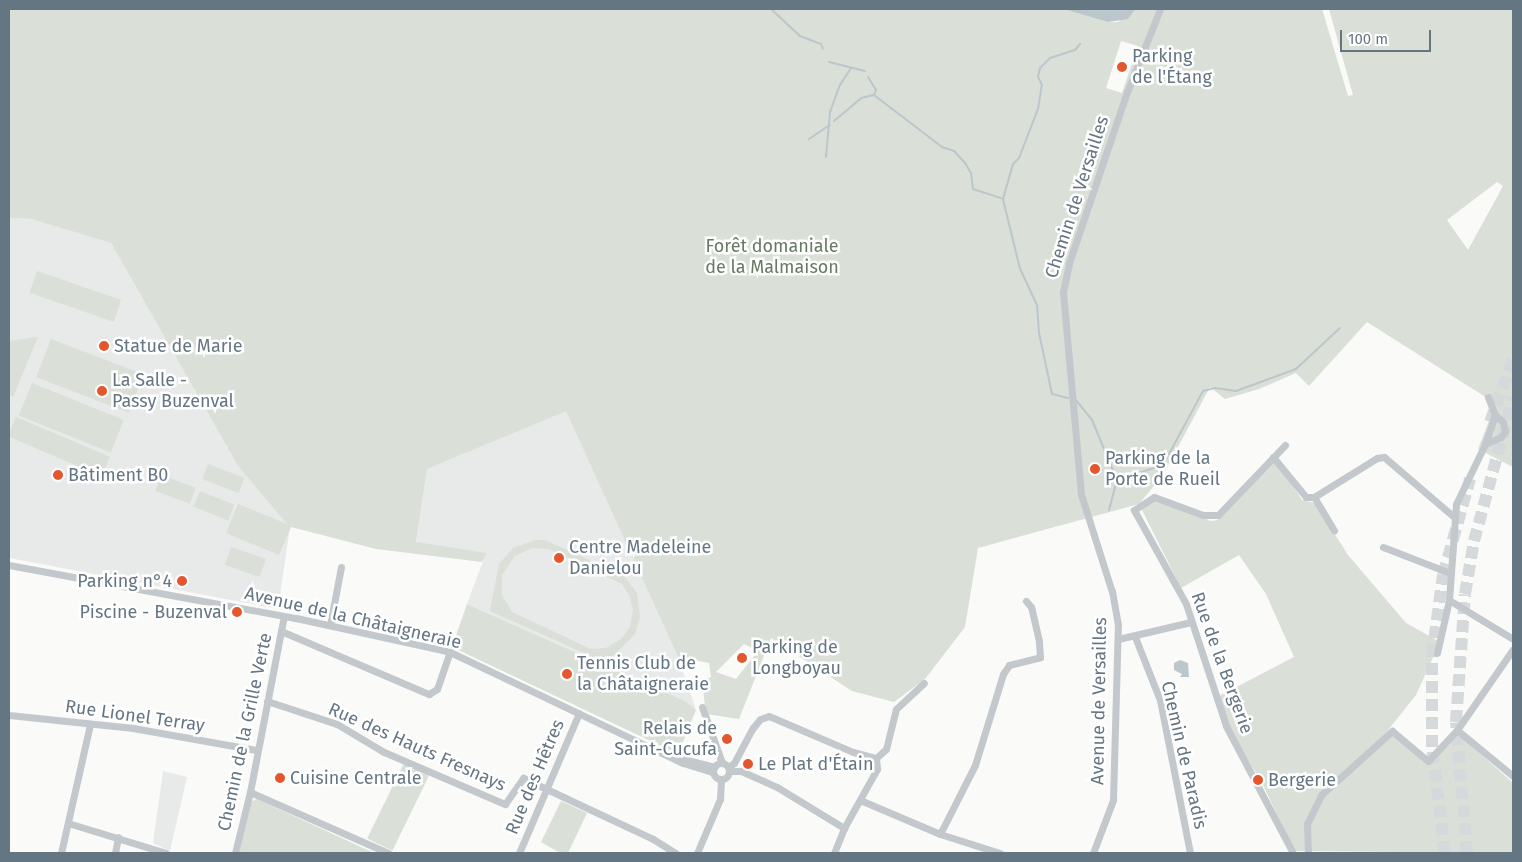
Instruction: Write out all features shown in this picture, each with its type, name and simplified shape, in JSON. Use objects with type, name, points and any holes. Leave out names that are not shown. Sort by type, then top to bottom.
[{"type":"street","name":"Chemin de Versailles","points":[[1098,548],[1081,494],[1063,292],[1069,263],[1127,92],[1160,9]]},
{"type":"street","points":[[1485,444],[1502,437],[1505,432],[1502,422],[1495,415],[1488,397]]},
{"type":"street","points":[[1437,653],[1449,600],[1454,517],[1458,498],[1485,444],[1495,415]]},
{"type":"street","points":[[1285,445],[1273,457],[1279,461],[1301,495],[1314,497],[1384,457],[1454,517]]},
{"type":"street","name":"Rue de la Bergerie","points":[[1273,457],[1218,515],[1203,515],[1154,497],[1134,510],[1172,574],[1191,622],[1226,726],[1293,853]]},
{"type":"street","points":[[1314,497],[1334,530]]},
{"type":"street","points":[[1382,547],[1450,573]]},
{"type":"street","name":"Avenue de Versailles","points":[[1092,853],[1113,800],[1118,640],[1112,592],[1098,548]]},
{"type":"street","name":"Avenue de la Châtaigneraie","points":[[9,565],[284,616],[450,652],[672,757],[721,768]]},
{"type":"street","points":[[330,626],[341,567]]},
{"type":"street","points":[[1449,600],[1513,640]]},
{"type":"street","points":[[940,834],[975,765],[1003,674],[1009,665],[1040,657],[1040,641],[1031,607],[1026,601]]},
{"type":"street","name":"Chemin de la Grille Verte","points":[[235,853],[250,792],[284,616]]},
{"type":"street","points":[[1118,640],[1191,622]]},
{"type":"street","points":[[280,631],[429,694],[437,689],[450,652]]},
{"type":"street","name":"Chemin de Paradis","points":[[1135,637],[1160,700],[1190,853]]},
{"type":"street","points":[[1308,853],[1307,824],[1320,795],[1392,731],[1428,761],[1457,730],[1513,649]]},
{"type":"street","points":[[876,758],[886,749],[896,708],[924,683]]},
{"type":"street","name":"Rue des Hauts Fresnays","points":[[267,701],[338,724],[384,752],[505,804],[523,778],[653,839],[675,853]]},
{"type":"street","points":[[699,853],[720,799],[722,779],[721,768],[702,707]]},
{"type":"street","name":"Rue des Hêtres","points":[[519,853],[579,713]]},
{"type":"street","name":"Rue Lionel Terray","points":[[9,715],[90,724],[257,750]]},
{"type":"street","points":[[721,768],[734,763],[752,728],[760,719],[769,716],[853,752],[876,758]]},
{"type":"street","points":[[61,853],[90,724]]},
{"type":"street","points":[[1457,730],[1513,776]]},
{"type":"street","points":[[834,853],[844,828],[877,769],[876,758]]},
{"type":"street","points":[[721,768],[722,779]]},
{"type":"street","points":[[721,768],[741,771],[777,787],[844,828]]},
{"type":"street","points":[[250,792],[388,853]]},
{"type":"street","points":[[860,800],[940,834],[1000,853]]},
{"type":"street","points":[[68,823],[148,845],[166,853]]},
{"type":"street","points":[[115,853],[118,837]]},
{"type":"street","points":[[146,853],[148,845]]},
{"type":"shaded area","points":[[1063,9],[1135,9],[1128,19],[1108,22]]},
{"type":"shaded area","name":"La Salle - Passy Buzenval","points":[[9,218],[31,219],[111,243],[238,466],[290,527],[278,609],[9,558]]},
{"type":"shaded area","name":"Centre Madeleine Danielou","points":[[566,410],[678,657],[696,710],[685,701],[467,604],[486,553],[416,543],[427,469]]},
{"type":"shaded area","points":[[1180,660],[1188,663],[1189,677],[1180,677],[1182,674],[1174,670],[1174,663]]},
{"type":"shaded area","points":[[163,771],[187,777],[170,851],[153,843]]},
{"type":"green space","name":"Forêt domaniale de la Malmaison","points":[[9,9],[1063,9],[1108,22],[1118,22],[1135,9],[1322,9],[1348,96],[1353,95],[1329,9],[1513,9],[1513,467],[1478,449],[1492,413],[1484,396],[1367,322],[1309,386],[1296,373],[1259,389],[1225,399],[1210,387],[1163,475],[1139,504],[978,548],[965,627],[925,679],[894,702],[852,691],[771,638],[739,719],[706,714],[702,681],[711,677],[709,663],[678,657],[566,411],[427,469],[416,542],[487,553],[482,562],[376,549],[291,527],[279,555],[226,533],[238,504],[287,524],[238,466],[111,243],[31,219],[9,218]],"holes":[[[1121,41],[1138,46],[1122,93],[1106,88]],[[1497,182],[1503,186],[1468,250],[1447,220]],[[744,644],[758,651],[736,679],[716,672]]]},
{"type":"green space","points":[[37,271],[121,300],[114,322],[30,293]]},
{"type":"green space","points":[[38,337],[13,397],[9,395],[9,341]]},
{"type":"green space","points":[[51,339],[143,374],[129,413],[36,377]]},
{"type":"green space","points":[[32,383],[124,420],[111,453],[19,415]]},
{"type":"green space","points":[[16,417],[110,457],[102,476],[9,437]]},
{"type":"green space","points":[[1271,461],[1280,466],[1302,500],[1315,503],[1348,555],[1406,623],[1440,642],[1416,695],[1388,730],[1428,764],[1458,734],[1512,782],[1513,853],[1294,851],[1264,787],[1232,733],[1219,696],[1294,657],[1266,594],[1239,555],[1181,588],[1142,510],[1153,497],[1211,521],[1218,520]]},
{"type":"green space","points":[[208,464],[244,478],[239,493],[202,479]]},
{"type":"green space","points":[[161,475],[196,488],[190,504],[155,491]]},
{"type":"green space","points":[[200,491],[234,505],[228,521],[194,507]]},
{"type":"green space","points":[[536,540],[545,540],[624,576],[637,593],[640,617],[635,634],[606,663],[490,611],[499,564],[513,548]],"holes":[[[532,548],[549,549],[622,584],[629,595],[633,610],[630,627],[621,639],[606,648],[591,649],[512,612],[502,595],[502,575],[515,556]]]},
{"type":"green space","points":[[231,547],[266,559],[260,577],[225,565]]},
{"type":"green space","name":"Tennis Club de la Châtaigneraie","points":[[467,604],[685,701],[696,710],[678,754],[452,647]]},
{"type":"green space","points":[[404,763],[429,775],[392,851],[367,838]]},
{"type":"green space","points":[[257,799],[374,853],[239,853],[252,801]]},
{"type":"green space","points":[[561,801],[587,813],[568,853],[560,853],[541,842]]},
{"type":"waterway","points":[[771,9],[800,36],[821,44],[823,49]]},
{"type":"waterway","points":[[1068,398],[1052,394],[1039,333],[1037,305],[1020,269],[1003,199],[1013,164],[1019,158],[1038,109],[1042,85],[1038,77],[1040,68],[1050,58],[1075,50],[1080,44]]},
{"type":"waterway","points":[[829,62],[865,71]]},
{"type":"waterway","points":[[826,157],[830,112],[840,85],[851,68]]},
{"type":"waterway","points":[[868,77],[876,90],[874,95],[942,147],[954,151],[971,173],[973,189],[1003,199]]},
{"type":"waterway","points":[[834,121],[861,98],[874,95]]},
{"type":"waterway","points":[[809,139],[830,125]]},
{"type":"waterway","points":[[1117,480],[1163,465],[1203,391],[1215,388],[1236,391],[1296,369],[1340,328]]},
{"type":"waterway","points":[[1075,399],[1092,420],[1117,480],[1109,510]]},
{"type":"tunnel","points":[[1490,422],[1513,360]]},
{"type":"tunnel","points":[[1467,853],[1456,722],[1465,594],[1474,541],[1513,397]]},
{"type":"tunnel","points":[[1445,853],[1432,747],[1432,656],[1443,575],[1470,479]]},
{"type":"place","name":"Parking de l'Étang","points":[[1122,67]]},
{"type":"place","name":"Statue de Marie","points":[[104,346]]},
{"type":"place","name":"La Salle - Passy Buzenval","points":[[102,391]]},
{"type":"place","name":"Parking de la Porte de Rueil","points":[[1095,469]]},
{"type":"place","name":"Bâtiment B0","points":[[58,475]]},
{"type":"place","name":"Centre Madeleine Danielou","points":[[559,558]]},
{"type":"place","name":"Parking n°4","points":[[182,581]]},
{"type":"place","name":"Piscine - Buzenval","points":[[237,612]]},
{"type":"place","name":"Parking de Longboyau","points":[[742,658]]},
{"type":"place","name":"Tennis Club de la Châtaigneraie","points":[[567,674]]},
{"type":"place","name":"Relais de Saint-Cucufa","points":[[727,739]]},
{"type":"place","name":"Le Plat d'Étain","points":[[748,764]]},
{"type":"place","name":"Cuisine Centrale","points":[[280,778]]},
{"type":"place","name":"Bergerie","points":[[1258,780]]}]
